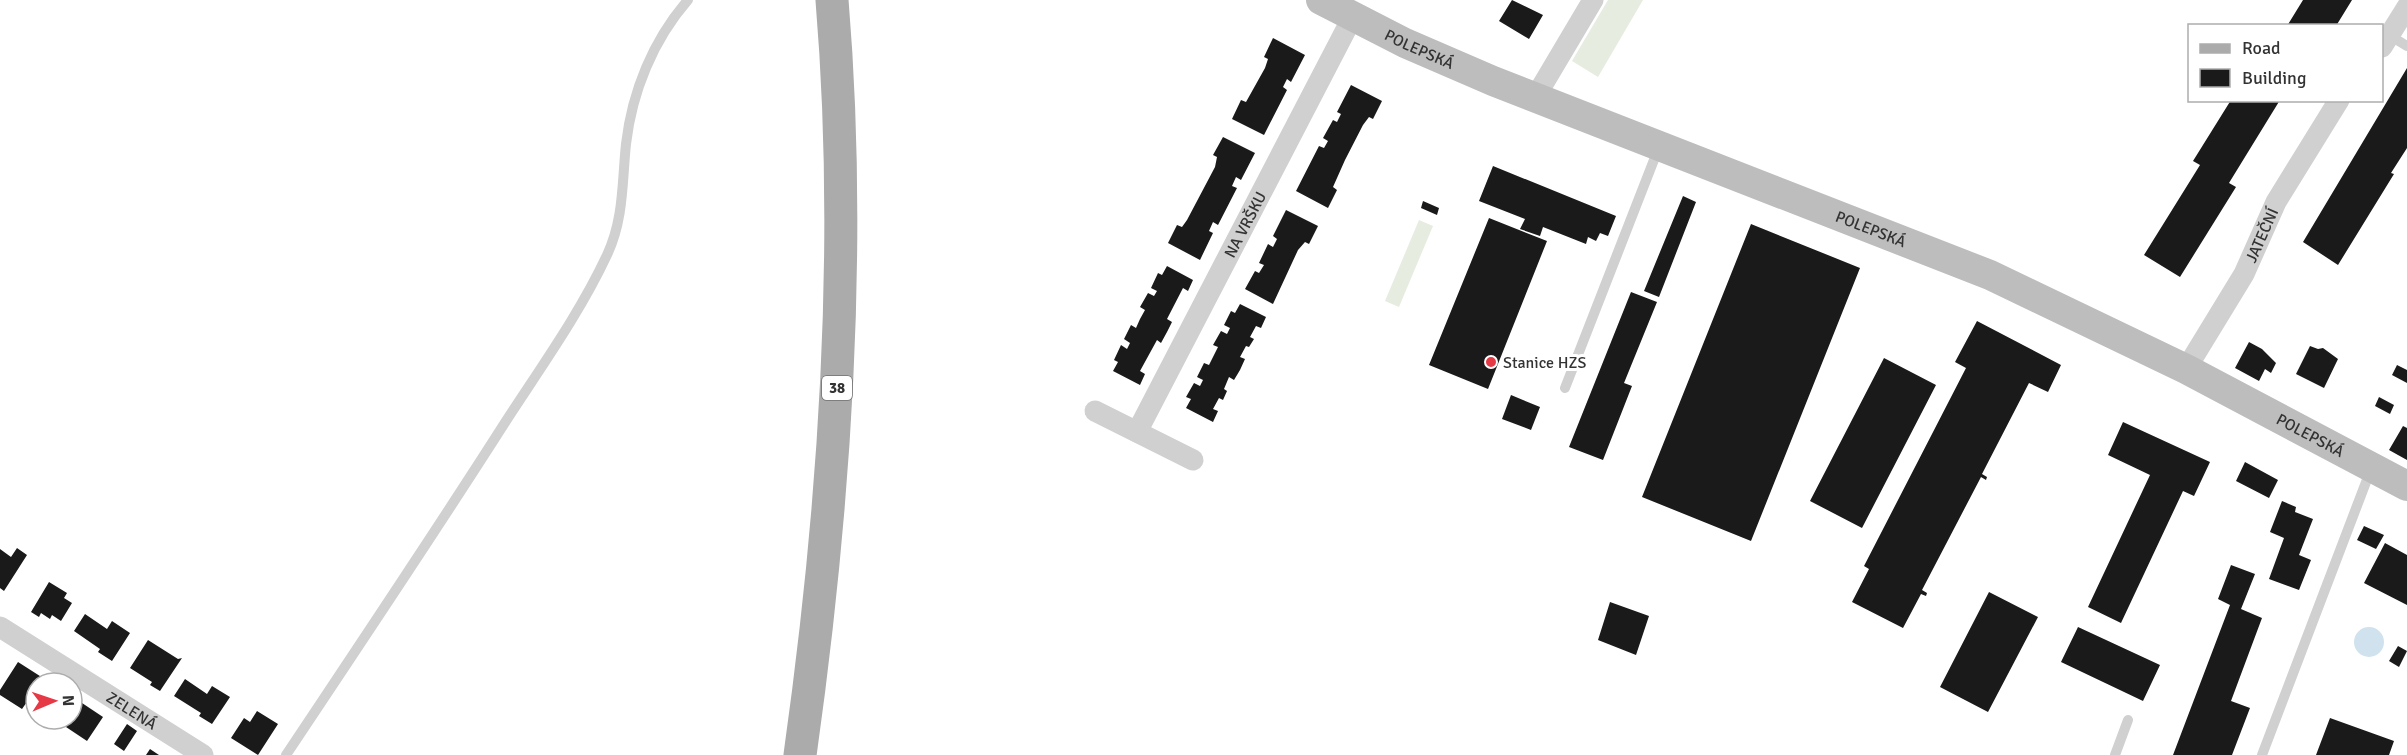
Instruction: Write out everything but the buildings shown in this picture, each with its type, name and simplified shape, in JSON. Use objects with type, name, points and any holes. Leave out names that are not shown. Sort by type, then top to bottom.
[{"type":"main road","name":"38","points":[[800,755],[826,542],[836,393],[840,249],[837,88],[832,0]]},
{"type":"main road","name":"POLEPSKÁ","points":[[1321,0],[1352,18],[1405,43],[1990,275],[2186,369],[2407,486]]},
{"type":"street","points":[[1536,96],[1593,0]]},
{"type":"street","points":[[2385,41],[2407,7]]},
{"type":"street","name":"NA VRŠKU","points":[[1137,432],[1352,18]]},
{"type":"street","name":"JATEČNÍ","points":[[2186,369],[2244,274],[2276,202],[2338,102]]},
{"type":"street","points":[[1095,411],[1193,460]]},
{"type":"street","name":"ZELENÁ","points":[[0,627],[203,755]]},
{"type":"lane","points":[[286,755],[463,489],[585,297],[608,253],[618,221],[624,191],[627,141],[639,86],[664,33],[688,0]]},
{"type":"lane","points":[[2385,41],[2407,46]]},
{"type":"lane","points":[[1565,388],[1660,144]]},
{"type":"lane","points":[[2262,755],[2372,467]]},
{"type":"lane","points":[[2115,755],[2128,720]]},
{"type":"shaded area","points":[[1608,0],[1643,0],[1598,77],[1572,61]]},
{"type":"shaded area","points":[[1419,220],[1433,226],[1399,307],[1385,301]]},
{"type":"water","points":[[2369,627],[2380,631],[2384,642],[2380,653],[2369,657],[2358,653],[2354,642],[2358,631]]},
{"type":"place","name":"Stanice HZS","points":[[1491,362]]}]
